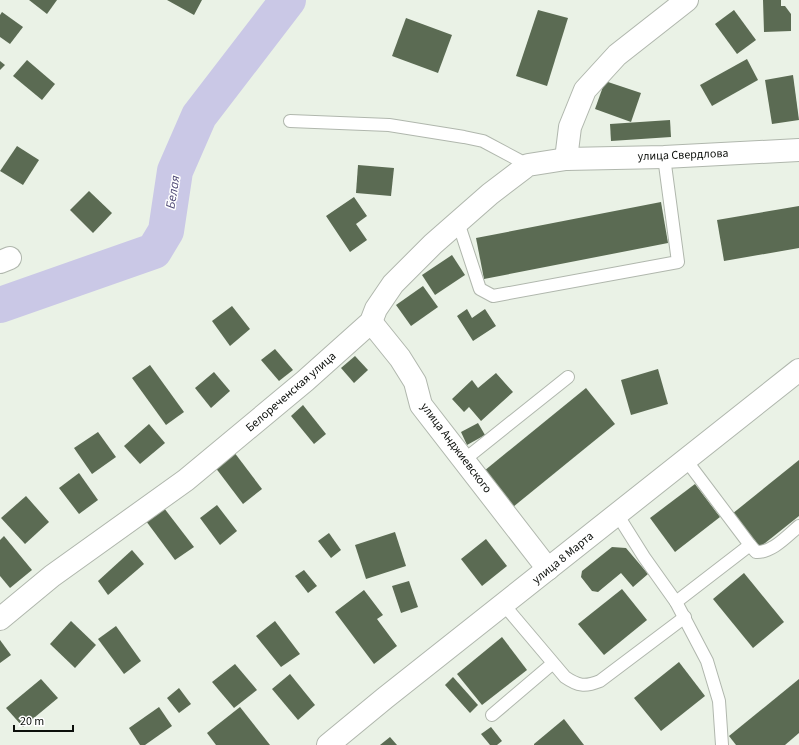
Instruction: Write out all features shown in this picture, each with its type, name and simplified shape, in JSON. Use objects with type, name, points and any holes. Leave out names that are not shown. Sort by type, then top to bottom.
[{"type":"street","points":[[566,159],[570,127],[585,90],[617,55],[687,0]]},
{"type":"street","name":"улица Свердлова","points":[[566,159],[664,157],[799,150]]},
{"type":"street","name":"Белореченская улица","points":[[0,619],[52,576],[186,480],[305,381],[371,322],[376,309],[393,284],[433,244],[490,194],[528,165],[566,159]]},
{"type":"street","name":"улица Анджиевского","points":[[371,322],[400,358],[415,382],[421,405],[548,570]]},
{"type":"street","name":"улица 8 Марта","points":[[328,745],[385,698],[799,370]]},
{"type":"lane","points":[[290,121],[389,125],[464,137],[483,141],[528,165]]},
{"type":"lane","points":[[458,222],[480,289],[493,296],[678,262],[664,157]]},
{"type":"lane","points":[[464,460],[568,377]]},
{"type":"lane","points":[[686,460],[756,552],[763,552],[777,544],[799,526]]},
{"type":"lane","points":[[617,514],[644,557],[676,602],[707,661],[719,701],[720,744]]},
{"type":"lane","points":[[676,602],[750,545]]},
{"type":"lane","points":[[504,605],[552,664],[565,677],[581,685],[590,685],[600,681],[685,617]]},
{"type":"lane","points":[[492,715],[552,664]]},
{"type":"building","points":[[29,0],[57,0],[47,14]]},
{"type":"building","points":[[167,0],[202,0],[194,15]]},
{"type":"building","points":[[763,0],[781,0],[781,6],[785,6],[791,14],[791,31],[764,32]]},
{"type":"building","points":[[538,10],[568,18],[547,86],[516,76]]},
{"type":"building","points":[[734,10],[756,40],[737,54],[715,24]]},
{"type":"building","points":[[2,12],[23,27],[10,44],[0,37],[0,15]]},
{"type":"building","points":[[406,18],[452,35],[438,73],[392,56]]},
{"type":"building","points":[[747,59],[758,80],[712,106],[700,85]]},
{"type":"building","points":[[27,60],[55,84],[42,100],[13,76]]},
{"type":"building","points":[[0,61],[5,65],[0,70]]},
{"type":"building","points":[[793,75],[799,120],[772,124],[765,80]]},
{"type":"building","points":[[605,81],[641,93],[631,122],[595,109]]},
{"type":"building","points":[[670,120],[671,137],[611,141],[610,124]]},
{"type":"building","points":[[17,146],[39,160],[23,185],[0,171]]},
{"type":"building","points":[[358,165],[394,168],[391,196],[356,193]]},
{"type":"building","points":[[89,191],[112,213],[93,233],[70,210]]},
{"type":"building","points":[[354,197],[367,216],[356,224],[367,240],[350,252],[326,216]]},
{"type":"building","points":[[661,202],[668,243],[484,279],[476,238]]},
{"type":"building","points":[[799,206],[799,248],[724,261],[717,220]]},
{"type":"building","points":[[452,255],[465,275],[435,295],[422,275]]},
{"type":"building","points":[[423,286],[438,307],[411,326],[396,305]]},
{"type":"building","points":[[232,306],[250,329],[230,346],[212,321]]},
{"type":"building","points":[[467,309],[472,318],[485,309],[496,326],[473,341],[457,316]]},
{"type":"building","points":[[275,349],[293,370],[279,381],[261,360]]},
{"type":"building","points":[[355,356],[368,370],[354,383],[341,368]]},
{"type":"building","points":[[150,365],[184,412],[166,425],[132,378]]},
{"type":"building","points":[[658,369],[668,404],[631,415],[621,380]]},
{"type":"building","points":[[214,372],[230,391],[211,408],[195,388]]},
{"type":"building","points":[[496,373],[513,392],[481,421],[469,407],[464,412],[452,399],[472,380],[478,388]]},
{"type":"building","points":[[586,388],[615,424],[513,507],[484,471]]},
{"type":"building","points":[[303,405],[326,434],[314,444],[291,416]]},
{"type":"building","points":[[478,423],[485,435],[467,445],[461,432]]},
{"type":"building","points":[[149,424],[165,443],[140,464],[124,446]]},
{"type":"building","points":[[98,432],[116,457],[92,474],[74,448]]},
{"type":"building","points":[[234,452],[262,489],[243,504],[215,467]]},
{"type":"building","points":[[799,460],[799,516],[759,548],[732,514]]},
{"type":"building","points":[[79,473],[98,500],[79,514],[59,488]]},
{"type":"building","points":[[695,484],[720,517],[675,552],[650,518]]},
{"type":"building","points":[[26,496],[49,522],[25,544],[1,518]]},
{"type":"building","points":[[217,505],[237,531],[220,545],[200,518]]},
{"type":"building","points":[[164,508],[194,547],[175,560],[146,521]]},
{"type":"building","points":[[395,532],[406,566],[366,579],[355,545]]},
{"type":"building","points":[[329,533],[341,550],[331,558],[318,541]]},
{"type":"building","points":[[4,536],[32,570],[10,588],[0,576],[0,540]]},
{"type":"building","points":[[486,539],[507,566],[482,586],[461,559]]},
{"type":"building","points":[[612,547],[626,548],[648,574],[633,587],[621,573],[598,592],[592,591],[581,577],[582,571]]},
{"type":"building","points":[[132,550],[144,564],[108,595],[98,581]]},
{"type":"building","points":[[304,570],[317,586],[308,593],[295,576]]},
{"type":"building","points":[[744,573],[784,622],[753,648],[713,599]]},
{"type":"building","points":[[409,581],[418,607],[401,613],[392,586]]},
{"type":"building","points":[[622,589],[647,620],[604,655],[578,624]]},
{"type":"building","points":[[364,590],[383,615],[377,619],[397,646],[374,664],[335,612]]},
{"type":"building","points":[[71,621],[96,645],[75,668],[50,644]]},
{"type":"building","points":[[275,621],[300,654],[281,667],[256,636]]},
{"type":"building","points":[[116,626],[141,661],[124,674],[98,639]]},
{"type":"building","points":[[502,637],[527,670],[482,705],[457,674]]},
{"type":"building","points":[[0,640],[11,655],[0,663]]},
{"type":"building","points":[[679,662],[705,696],[661,731],[634,698]]},
{"type":"building","points":[[235,664],[257,690],[234,708],[212,682]]},
{"type":"building","points":[[290,674],[315,705],[298,720],[272,689]]},
{"type":"building","points":[[453,677],[478,705],[470,713],[445,685]]},
{"type":"building","points":[[41,679],[58,698],[23,727],[6,708]]},
{"type":"building","points":[[799,679],[799,733],[785,745],[736,745],[729,736]]},
{"type":"building","points":[[179,688],[191,704],[179,713],[167,698]]},
{"type":"building","points":[[159,707],[172,726],[145,745],[140,745],[129,728]]},
{"type":"building","points":[[240,707],[270,745],[216,745],[207,733]]},
{"type":"building","points":[[564,719],[584,745],[534,745],[534,744]]},
{"type":"building","points":[[491,727],[502,741],[497,745],[490,745],[481,734]]},
{"type":"building","points":[[390,737],[397,745],[380,745]]},
{"type":"waterway","name":"Белая","points":[[0,305],[154,251],[166,231],[175,171],[199,116],[288,0]]}]
